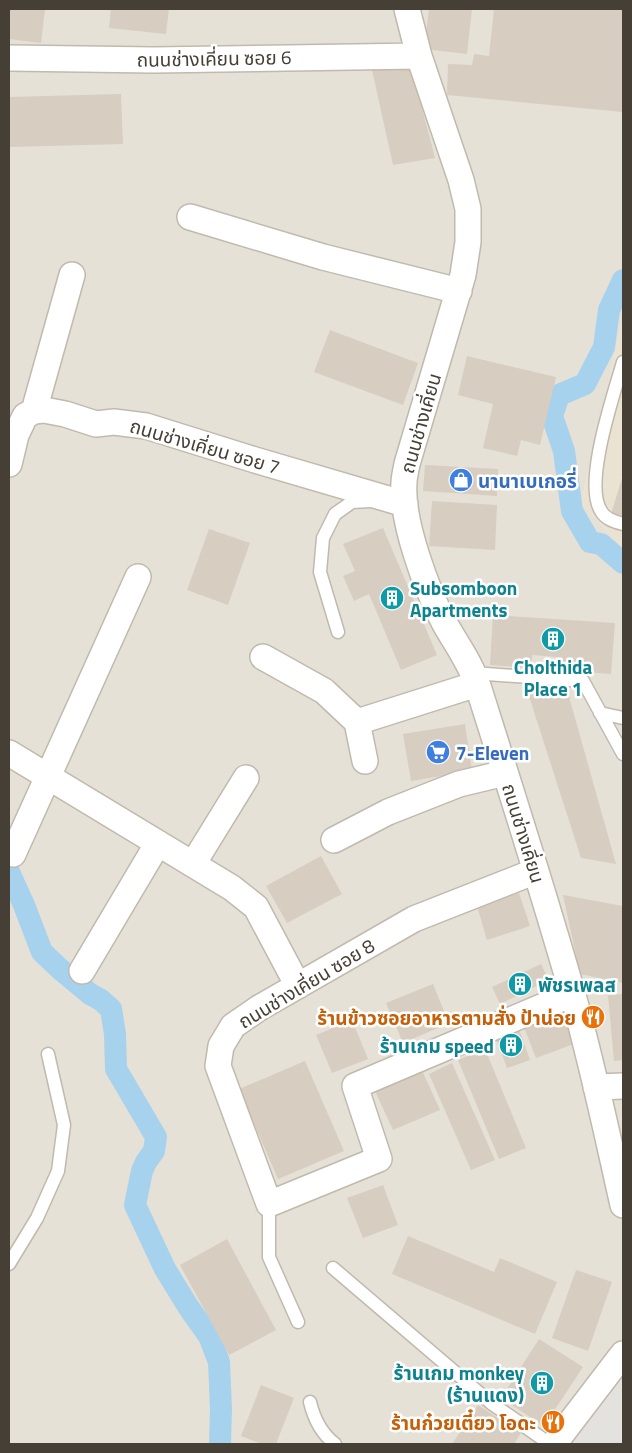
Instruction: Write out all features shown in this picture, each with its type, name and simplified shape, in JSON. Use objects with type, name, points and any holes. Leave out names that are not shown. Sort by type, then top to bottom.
[{"type":"street","name":"ถนนช่างเคี่ยน","points":[[407,9],[419,56],[461,180],[468,209],[468,242],[463,275],[407,464],[404,484],[405,504],[410,530],[424,575],[444,622],[475,678],[506,773],[572,994],[623,1205]]},
{"type":"street","name":"ถนนช่างเคี่ยน ซอย 6","points":[[9,58],[154,60],[419,56]]},
{"type":"street","points":[[190,216],[330,259],[458,291]]},
{"type":"street","points":[[9,464],[16,435],[25,416],[34,410],[72,275]]},
{"type":"street","name":"ถนนช่างเคี่ยน ซอย 7","points":[[34,410],[65,414],[96,424],[114,422],[146,426],[405,504]]},
{"type":"street","points":[[14,854],[138,577]]},
{"type":"street","points":[[263,657],[324,691],[357,722],[365,761]]},
{"type":"street","points":[[357,722],[475,678]]},
{"type":"street","points":[[9,753],[232,888],[256,907],[298,986]]},
{"type":"street","points":[[334,840],[388,812],[459,784],[506,773]]},
{"type":"street","points":[[193,864],[246,778]]},
{"type":"street","points":[[82,971],[158,843]]},
{"type":"street","name":"ถนนช่างเคี่ยน ซอย 8","points":[[269,1204],[218,1066],[221,1046],[233,1026],[259,1008],[414,919],[536,872]]},
{"type":"street","points":[[269,1204],[379,1159],[355,1086],[572,994]]},
{"type":"street","points":[[596,1087],[623,1086]]},
{"type":"street","points":[[554,1444],[623,1354]]},
{"type":"lane","points":[[623,362],[599,450],[595,498],[601,513],[614,522],[623,524]]},
{"type":"lane","points":[[338,632],[320,572],[323,538],[335,514],[352,502],[373,501],[405,504]]},
{"type":"lane","points":[[475,678],[583,682],[623,754]]},
{"type":"lane","points":[[600,713],[623,718]]},
{"type":"lane","points":[[9,1264],[37,1218],[58,1171],[64,1125],[48,1054]]},
{"type":"lane","points":[[269,1204],[269,1257],[298,1322]]},
{"type":"lane","points":[[334,1268],[491,1403],[550,1444]]},
{"type":"lane","points":[[310,1402],[312,1414],[318,1425],[326,1437],[335,1444]]},
{"type":"shaded area","points":[[9,9],[623,9],[623,320],[581,503],[623,548],[623,1444],[9,1444]]},
{"type":"shaded area","points":[[623,320],[623,548],[581,503]]},
{"type":"shaded area","points":[[590,713],[623,720],[623,773]]},
{"type":"shaded area","points":[[623,1372],[623,1444],[572,1444],[595,1408]]},
{"type":"building","points":[[9,9],[45,9],[41,43],[9,39]]},
{"type":"building","points":[[111,9],[169,9],[166,34],[109,28]]},
{"type":"building","points":[[429,9],[472,9],[467,54],[424,49]]},
{"type":"building","points":[[494,9],[623,9],[623,112],[447,95],[448,64],[472,65],[474,54],[489,56]]},
{"type":"building","points":[[372,70],[412,70],[435,158],[393,165]]},
{"type":"building","points":[[121,94],[123,144],[9,147],[9,97]]},
{"type":"building","points":[[330,330],[418,363],[403,405],[314,372]]},
{"type":"building","points":[[467,356],[556,377],[540,445],[521,440],[517,456],[483,448],[493,404],[458,395]]},
{"type":"building","name":"นานาเบเกอรี่","points":[[425,465],[498,469],[497,496],[423,491]]},
{"type":"building","points":[[623,475],[623,517],[611,514]]},
{"type":"building","points":[[432,501],[497,505],[495,550],[429,546]]},
{"type":"building","name":"Subsomboon Apartments","points":[[383,528],[437,655],[401,670],[369,594],[354,601],[343,576],[355,571],[343,544]]},
{"type":"building","points":[[209,529],[250,543],[228,605],[187,590]]},
{"type":"building","name":"Cholthida Place 1","points":[[493,615],[615,623],[611,674],[557,670],[557,657],[532,655],[531,668],[490,665]]},
{"type":"building","points":[[527,690],[568,693],[616,864],[581,858]]},
{"type":"building","name":"7-Eleven","points":[[465,724],[472,771],[411,781],[403,734]]},
{"type":"building","points":[[321,856],[342,894],[287,923],[266,886]]},
{"type":"building","points":[[519,893],[530,926],[487,940],[477,906]]},
{"type":"building","points":[[563,895],[623,906],[623,983],[580,974]]},
{"type":"building","name":"พัชรเพลส","points":[[541,964],[549,980],[500,1004],[492,987]]},
{"type":"building","points":[[433,984],[449,1023],[403,1043],[386,1003]]},
{"type":"building","points":[[623,994],[623,1060],[614,1061],[608,995]]},
{"type":"building","points":[[561,1008],[574,1044],[536,1058],[522,1022]]},
{"type":"building","points":[[352,1020],[368,1059],[332,1073],[316,1035]]},
{"type":"building","name":"ร้านเกม speed","points":[[516,1021],[530,1060],[507,1068],[493,1030]]},
{"type":"building","points":[[485,1049],[526,1148],[499,1159],[458,1060]]},
{"type":"building","points":[[305,1061],[344,1151],[278,1179],[239,1089]]},
{"type":"building","points":[[452,1063],[495,1160],[471,1170],[429,1074]]},
{"type":"building","points":[[421,1068],[440,1110],[393,1130],[374,1089]]},
{"type":"building","points":[[383,1185],[398,1225],[363,1238],[347,1198]]},
{"type":"building","points":[[408,1236],[494,1272],[500,1258],[557,1282],[535,1334],[392,1274]]},
{"type":"building","points":[[227,1239],[276,1330],[229,1355],[180,1265]]},
{"type":"building","points":[[576,1270],[612,1282],[588,1351],[552,1338]]},
{"type":"building","name":"ร้านเกม monkey (ร้านแดง)","points":[[539,1339],[583,1367],[544,1426],[501,1398]]},
{"type":"building","points":[[261,1385],[294,1398],[276,1444],[262,1444],[241,1436]]},
{"type":"building","points":[[478,1405],[521,1433],[514,1444],[452,1444]]},
{"type":"waterway","points":[[623,280],[609,310],[604,347],[585,384],[559,395],[552,416],[564,451],[572,511],[590,542],[601,544],[623,563]]},
{"type":"waterway","points":[[9,872],[42,952],[90,994],[101,1000],[111,1009],[115,1034],[116,1069],[156,1137],[154,1151],[142,1171],[135,1205],[165,1269],[209,1336],[219,1362],[220,1444]]},
{"type":"place","name":"นานาเบเกอรี่","points":[[461,480]]},
{"type":"place","name":"Subsomboon Apartments","points":[[392,598]]},
{"type":"place","name":"Cholthida Place 1","points":[[553,639]]},
{"type":"place","name":"7-Eleven","points":[[438,752]]},
{"type":"place","name":"พัชรเพลส","points":[[520,984]]},
{"type":"place","name":"ร้านข้าวซอยอาหารตามสั่ง ป้าน่อย","points":[[593,1017]]},
{"type":"place","name":"ร้านเกม speed","points":[[511,1045]]},
{"type":"place","name":"ร้านเกม monkey (ร้านแดง)","points":[[542,1383]]},
{"type":"place","name":"ร้านก๋วยเตี๋ยว โอดะ","points":[[553,1422]]}]
